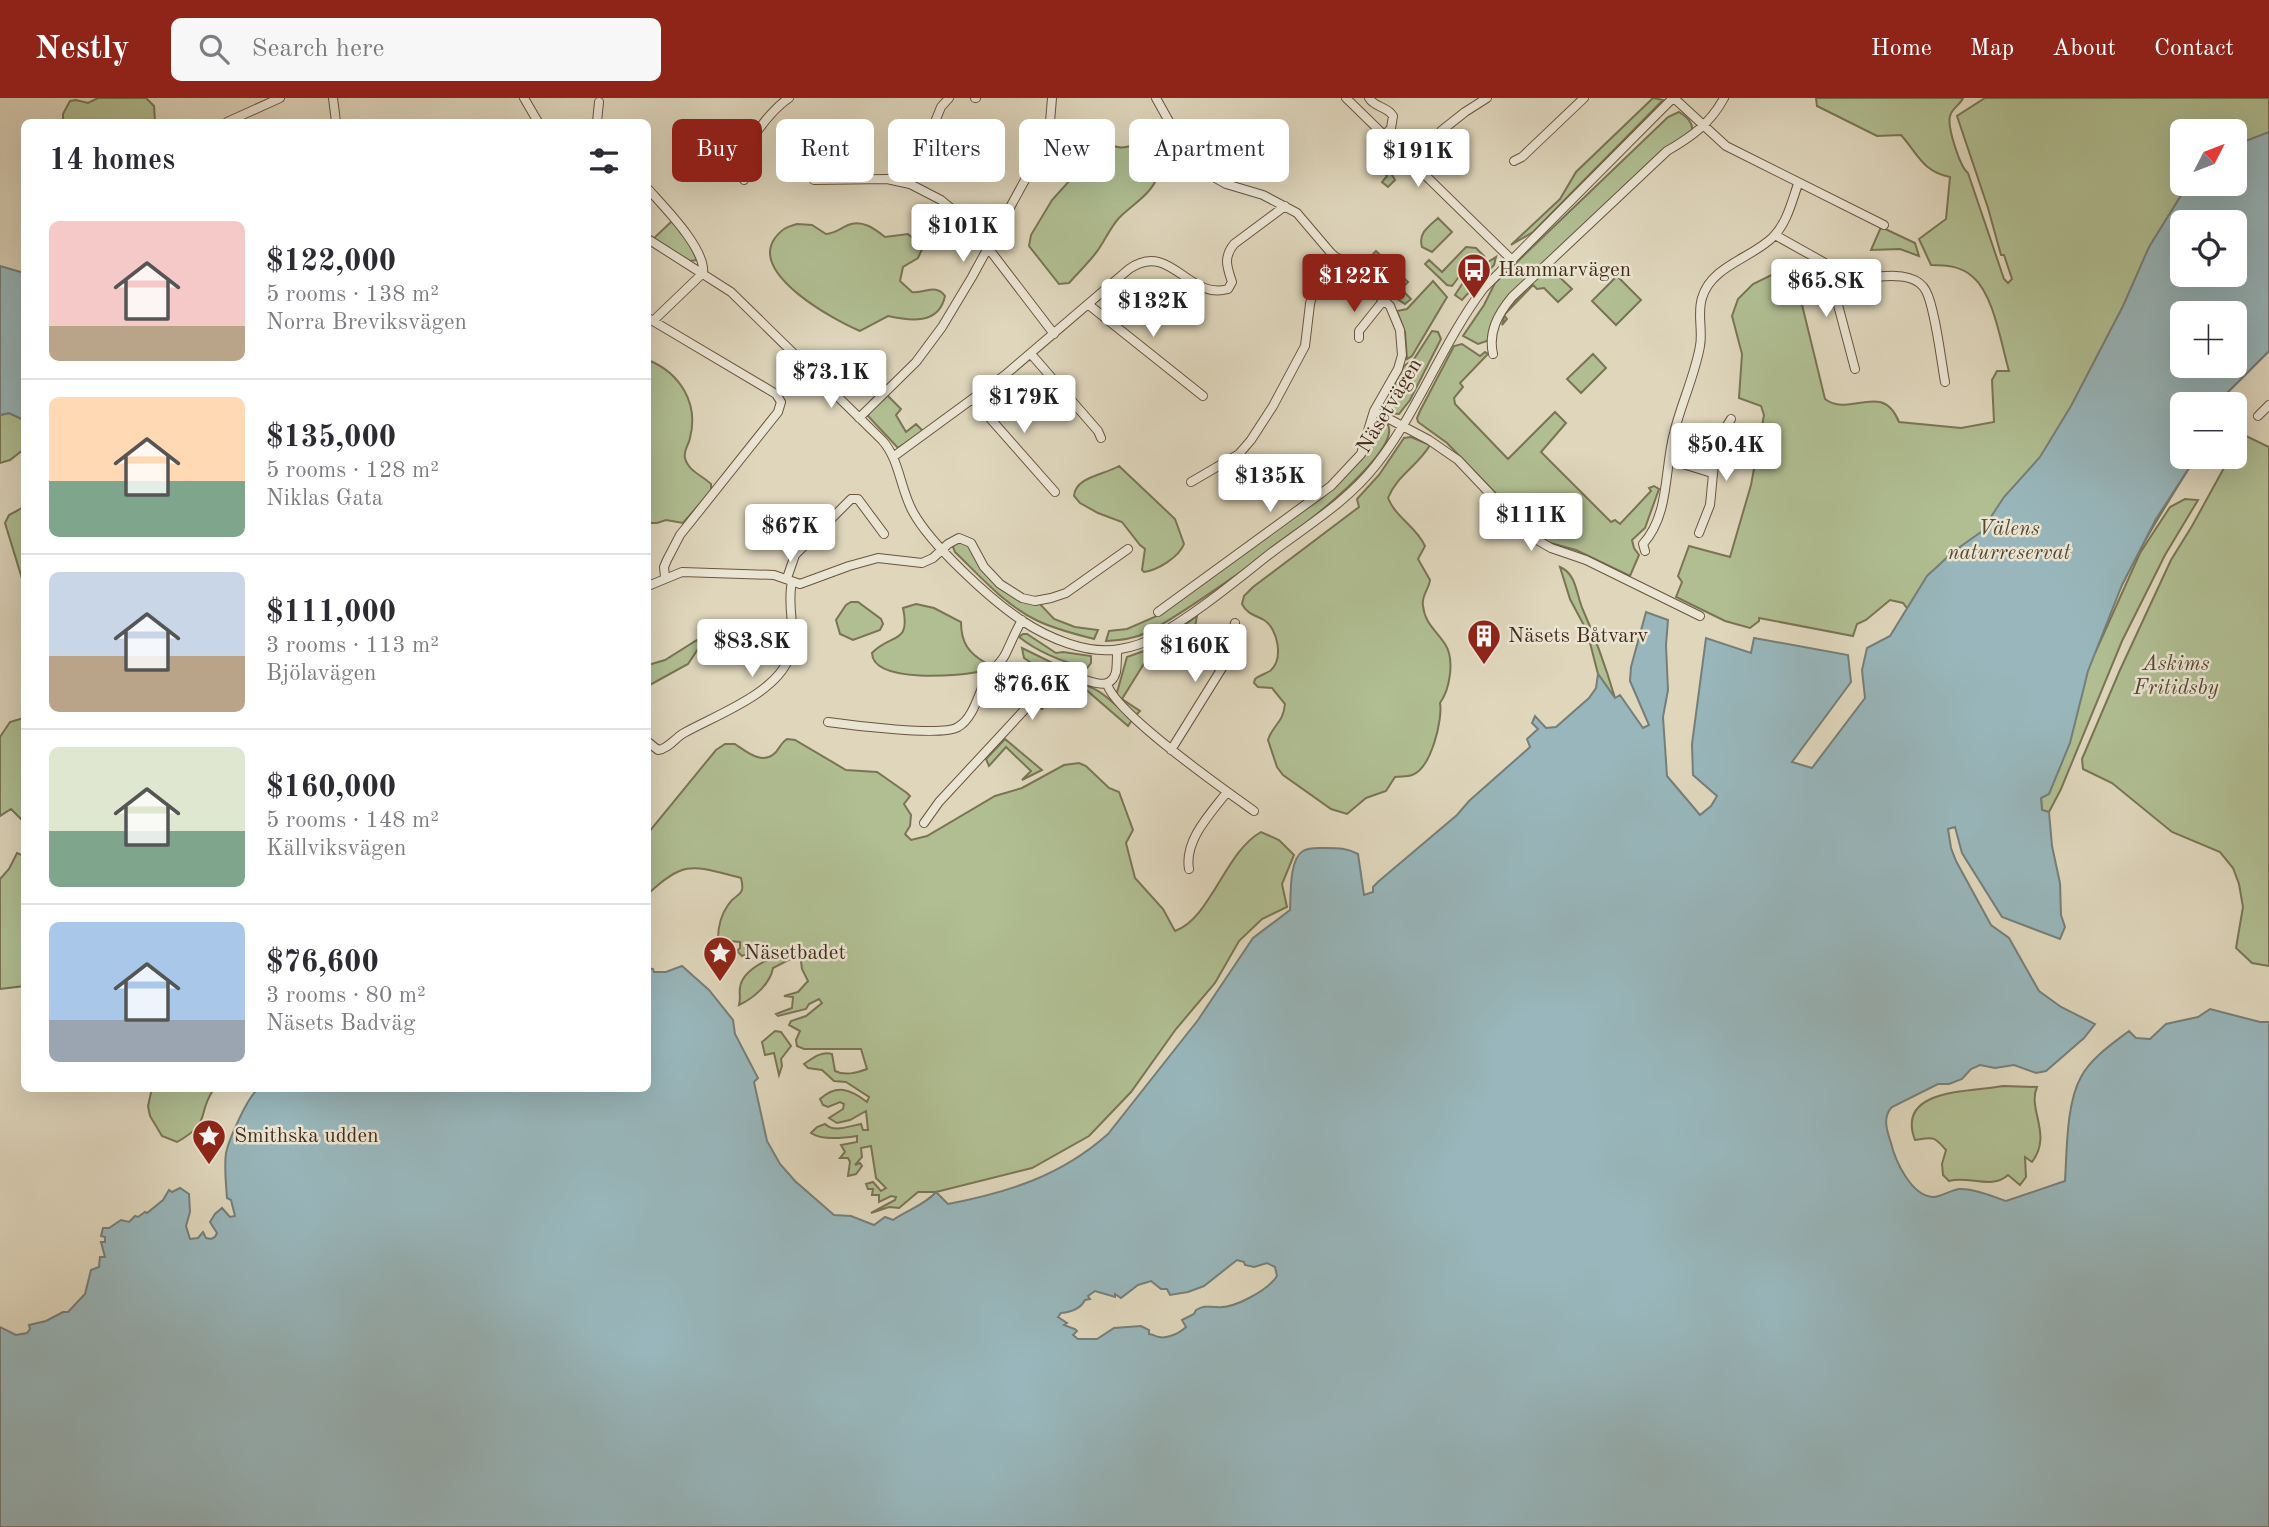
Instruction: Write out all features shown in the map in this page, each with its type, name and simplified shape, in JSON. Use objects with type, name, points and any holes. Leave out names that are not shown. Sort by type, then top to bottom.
[{"type":"street","points":[[234,119],[280,98]]},
{"type":"street","points":[[333,98],[336,119]]},
{"type":"street","points":[[524,98],[536,119]]},
{"type":"street","points":[[762,126],[789,98]]},
{"type":"street","points":[[910,184],[942,107],[949,98]]},
{"type":"street","points":[[859,418],[923,353],[956,304],[1046,139],[1052,98]]},
{"type":"street","points":[[1156,98],[1186,152],[1203,171],[1226,184],[1263,195],[1285,206],[1303,219],[1338,258],[1390,306],[1399,324],[1402,355],[1398,369],[1374,411],[1361,454],[1331,486],[1158,612]]},
{"type":"street","points":[[1346,98],[1511,259]]},
{"type":"street","points":[[1369,98],[1393,116],[1391,128],[1384,136]]},
{"type":"street","points":[[1441,131],[1487,98]]},
{"type":"street","points":[[1514,161],[1522,157],[1584,98]]},
{"type":"street","points":[[1673,98],[1726,146],[1884,225]]},
{"type":"street","name":"Näsetvägen","points":[[893,457],[900,483],[912,510],[931,539],[1022,621],[1064,642],[1082,647],[1117,650],[1143,642],[1165,630],[1342,500],[1376,466],[1482,289],[1673,98]]},
{"type":"street","points":[[1493,354],[1491,345],[1496,320],[1512,297],[1667,151],[1690,139],[1703,127],[1724,98]]},
{"type":"street","points":[[597,119],[599,102]]},
{"type":"street","points":[[874,178],[910,184],[954,209],[969,223],[1054,334]]},
{"type":"street","points":[[1645,551],[1643,544],[1651,535],[1665,495],[1675,430],[1700,346],[1700,308],[1703,296],[1716,277],[1775,235],[1785,220],[1798,184]]},
{"type":"street","points":[[651,193],[696,249],[704,265],[703,274],[651,319]]},
{"type":"street","points":[[651,241],[740,299],[859,418],[893,457],[1031,354],[1129,269],[1145,261],[1157,261],[1170,266],[1202,288],[1226,290],[1232,282],[1226,258],[1234,244],[1285,206]]},
{"type":"street","points":[[1775,235],[1839,273],[1860,279],[1900,276],[1911,278],[1924,287],[1930,302],[1945,382]]},
{"type":"street","points":[[1191,482],[1239,454],[1251,440],[1273,406],[1305,346],[1314,288],[1338,258]]},
{"type":"street","points":[[1839,273],[1834,290],[1855,369]]},
{"type":"street","points":[[1359,338],[1359,331],[1383,300]]},
{"type":"street","points":[[1089,305],[1203,396]]},
{"type":"street","points":[[651,321],[776,394],[781,402],[778,412],[680,535],[664,567],[666,577]]},
{"type":"street","points":[[1031,354],[1098,431],[1101,438]]},
{"type":"street","points":[[973,399],[1055,492]]},
{"type":"street","points":[[2258,416],[2269,405]]},
{"type":"street","points":[[1374,411],[1429,440],[1458,460],[1537,540],[1551,548],[1586,560],[1700,616]]},
{"type":"street","points":[[1699,533],[1710,505],[1716,443],[1731,419]]},
{"type":"street","points":[[1670,460],[1712,473]]},
{"type":"street","points":[[651,744],[658,750],[664,750],[682,734],[760,691],[781,671],[788,660],[792,644],[790,580],[795,555],[851,499],[861,500],[884,534]]},
{"type":"street","points":[[651,584],[681,572],[769,575],[805,583],[878,558],[922,563],[959,538],[968,540],[984,566],[1000,584],[1022,598],[1035,601],[1066,593],[1128,549]]},
{"type":"street","points":[[828,722],[917,730],[957,728],[968,716],[990,673],[1005,656],[1022,621]]},
{"type":"street","points":[[1171,750],[1222,668],[1235,624]]},
{"type":"street","points":[[924,823],[958,781],[1047,687],[1079,678],[1101,685],[1107,683],[1115,674],[1117,650]]},
{"type":"street","points":[[1107,683],[1114,699],[1171,750],[1254,811]]},
{"type":"street","points":[[1189,869],[1188,857],[1194,839],[1227,792]]},
{"type":"green space","points":[[98,98],[146,98],[154,106],[155,119],[63,119],[70,101],[88,103]]},
{"type":"green space","points":[[1653,98],[1663,100],[1533,232],[1511,245],[1560,199],[1576,172]]},
{"type":"green space","name":"Välens naturreservat","points":[[1816,98],[1963,98],[1950,116],[1952,137],[1961,163],[1968,173],[2004,279],[2008,283],[2012,279],[2004,255],[2001,255],[1957,116],[1985,98],[2269,98],[2269,351],[2247,373],[2247,301],[2170,301],[2170,378],[2242,378],[2228,392],[2170,392],[2170,469],[2189,469],[2126,577],[2095,653],[2140,553],[2170,507],[2185,499],[2198,500],[2165,555],[2122,641],[2049,812],[2042,810],[2041,798],[2049,793],[1903,603],[1890,600],[1857,624],[1853,636],[1759,618],[1750,628],[1725,621],[1676,597],[1682,582],[1678,576],[1689,546],[1730,557],[1751,485],[1764,415],[1761,406],[1739,398],[1742,354],[1732,316],[1738,299],[1753,284],[1782,270],[1795,276],[1825,399],[1845,405],[1875,401],[1884,403],[1899,422],[1961,428],[1994,422],[1992,380],[1997,371],[2009,371],[1992,308],[1980,285],[1968,273],[1958,268],[1931,265],[1919,239],[1946,219],[1950,177],[1927,167],[1901,135],[1877,136],[1817,106]]},
{"type":"green space","points":[[1679,112],[1689,121],[1692,133],[1659,153],[1508,298],[1487,341],[1478,344],[1463,336],[1495,283],[1668,117]]},
{"type":"green space","points":[[1382,144],[1387,145],[1405,161],[1392,175],[1395,180],[1388,187],[1382,182],[1387,176],[1369,158]]},
{"type":"green space","points":[[1115,146],[1129,146],[1129,182],[1155,182],[1145,195],[1119,218],[1095,254],[1069,283],[1059,284],[1029,246],[1031,235],[1052,200],[1068,182],[1115,182]]},
{"type":"green space","points":[[1438,218],[1452,232],[1432,252],[1422,247],[1421,238]]},
{"type":"green space","points":[[672,221],[689,243],[697,260],[690,261],[653,239]]},
{"type":"green space","points":[[858,223],[873,228],[885,237],[908,234],[923,247],[918,258],[903,267],[900,281],[912,292],[938,290],[945,296],[942,305],[937,312],[922,319],[888,316],[860,331],[832,317],[798,294],[774,266],[770,252],[775,238],[780,232],[797,224],[812,225],[826,234]]},
{"type":"green space","points":[[1881,227],[1915,243],[1919,256],[1900,249],[1871,250]]},
{"type":"green space","points":[[1466,247],[1476,248],[1484,256],[1468,265],[1452,286],[1447,285],[1425,264],[1429,260],[1442,272]]},
{"type":"green space","points":[[1376,251],[1408,282],[1401,289],[1411,299],[1405,304],[1360,268]]},
{"type":"green space","points":[[1496,257],[1494,265],[1462,300],[1455,295],[1468,275]]},
{"type":"green space","points":[[1548,266],[1572,289],[1558,302],[1544,288],[1537,289],[1533,285],[1505,314]]},
{"type":"green space","points":[[1617,276],[1641,300],[1616,325],[1592,301]]},
{"type":"green space","points":[[1433,281],[1447,297],[1412,356],[1407,359],[1405,332],[1397,311],[1407,309]]},
{"type":"green space","points":[[1432,331],[1438,332],[1441,339],[1410,400],[1399,414],[1389,413],[1384,404],[1404,366],[1414,359]]},
{"type":"green space","points":[[1462,344],[1480,356],[1485,352],[1488,354],[1460,383],[1463,387],[1454,398],[1455,404],[1508,459],[1555,412],[1566,423],[1541,452],[1611,522],[1615,520],[1620,524],[1651,491],[1649,488],[1654,486],[1659,489],[1645,528],[1632,540],[1639,555],[1630,576],[1576,550],[1547,542],[1533,532],[1447,443],[1418,422],[1420,411],[1454,346]]},
{"type":"green space","points":[[1593,354],[1606,368],[1581,393],[1567,379]]},
{"type":"green space","points":[[651,362],[678,381],[689,401],[692,425],[685,458],[692,470],[711,484],[711,491],[683,523],[666,520],[651,523]]},
{"type":"green space","points":[[887,395],[901,409],[896,415],[906,432],[916,424],[923,431],[898,448],[868,416]]},
{"type":"green space","points":[[9,413],[21,419],[21,451],[10,460],[0,463],[0,415]]},
{"type":"green space","points":[[1376,421],[1387,423],[1386,442],[1366,469],[1291,535],[1169,620],[1133,638],[1106,641],[1109,631],[1127,629],[1157,616],[1324,496],[1361,459]]},
{"type":"green space","name":"Askims Fritidsby","points":[[2247,436],[2269,447],[2269,966],[2252,963],[2236,948],[2243,907],[2233,868],[2220,852],[2172,832],[2112,783],[2083,769],[2082,759],[2120,670],[2171,560],[2223,469],[2247,469]]},
{"type":"green space","points":[[1411,437],[1430,445],[1397,483],[1388,498],[1425,546],[1418,559],[1430,580],[1423,599],[1424,612],[1448,650],[1449,682],[1440,703],[1440,720],[1434,743],[1419,771],[1408,776],[1395,777],[1386,791],[1366,798],[1347,814],[1331,809],[1283,775],[1277,767],[1268,740],[1282,716],[1285,704],[1272,688],[1258,687],[1254,683],[1255,679],[1274,666],[1278,644],[1269,624],[1249,612],[1242,604],[1244,596],[1253,587],[1359,507],[1357,499],[1379,475],[1404,438]]},
{"type":"green space","points":[[1119,466],[1175,519],[1184,544],[1173,558],[1150,571],[1142,570],[1145,549],[1122,522],[1098,513],[1080,503],[1074,496],[1079,485],[1085,481]]},
{"type":"green space","points":[[21,509],[21,575],[5,523],[9,515]]},
{"type":"green space","points":[[957,541],[969,544],[992,581],[1040,604],[1054,619],[1075,627],[1098,630],[1094,639],[1065,631],[1025,614],[993,589],[955,552],[953,547]]},
{"type":"green space","points":[[1560,567],[1566,570],[1573,580],[1615,698],[1598,674],[1587,631],[1570,599]]},
{"type":"green space","points":[[851,602],[858,602],[881,619],[883,624],[880,630],[853,640],[840,634],[836,620]]},
{"type":"green space","points":[[916,604],[934,608],[961,622],[962,635],[967,646],[986,663],[983,671],[920,676],[887,670],[876,663],[872,653],[902,633],[905,620],[903,608]]},
{"type":"green space","points":[[1197,616],[1186,661],[1171,652],[1164,663],[1154,657],[1149,665],[1145,662],[1122,699],[1140,711],[1136,715],[1116,696],[1127,657],[1155,647]]},
{"type":"green space","points":[[1023,634],[1056,653],[1091,656],[1091,663],[1087,668],[1051,656],[1019,637]]},
{"type":"green space","points":[[697,640],[700,646],[688,664],[651,684],[651,664],[665,660]]},
{"type":"green space","points":[[1022,648],[1061,667],[1060,672],[1043,679],[1035,672],[1040,669],[1024,658]]},
{"type":"green space","points":[[1069,682],[1088,686],[1104,695],[1132,720],[1128,726],[1084,688],[1077,696],[1068,688],[1063,693],[1059,690],[1042,709],[1040,707],[1039,700],[1045,693]]},
{"type":"green space","points":[[21,719],[21,819],[11,809],[0,816],[0,737],[10,722]]},
{"type":"green space","points":[[787,739],[795,740],[846,770],[877,772],[907,793],[910,796],[904,804],[911,815],[910,826],[905,834],[911,840],[927,836],[995,796],[1022,788],[1064,765],[1079,763],[1086,766],[1109,788],[1119,792],[1133,830],[1126,843],[1135,878],[1163,909],[1175,931],[1188,924],[1199,913],[1237,854],[1248,841],[1261,832],[1279,840],[1294,855],[1282,884],[1287,907],[1262,919],[1239,941],[1215,983],[1176,1029],[1131,1092],[1089,1136],[1032,1168],[936,1192],[918,1192],[899,1208],[889,1207],[871,1213],[896,1197],[891,1196],[879,1202],[879,1195],[872,1195],[873,1189],[868,1189],[866,1184],[873,1182],[881,1191],[886,1188],[876,1178],[871,1146],[861,1148],[862,1157],[855,1165],[860,1163],[862,1166],[856,1174],[848,1176],[850,1162],[848,1158],[840,1158],[845,1152],[841,1145],[857,1142],[857,1136],[827,1138],[811,1133],[825,1124],[837,1128],[861,1124],[863,1130],[868,1130],[866,1111],[850,1120],[837,1123],[829,1118],[843,1109],[844,1104],[840,1102],[828,1107],[823,1105],[820,1099],[838,1090],[849,1091],[867,1102],[869,1097],[846,1082],[834,1081],[822,1070],[808,1068],[804,1064],[828,1053],[832,1054],[835,1071],[847,1074],[859,1072],[867,1069],[861,1049],[804,1049],[797,1046],[796,1040],[800,1031],[789,1025],[791,1021],[806,1016],[822,1003],[819,999],[809,1004],[806,1009],[778,1016],[776,1014],[792,1008],[793,997],[784,996],[798,992],[808,981],[802,969],[800,954],[773,968],[760,991],[739,1005],[742,980],[748,973],[764,962],[800,948],[800,944],[765,956],[751,952],[742,956],[737,951],[740,942],[729,941],[727,949],[722,949],[722,941],[718,939],[720,921],[728,905],[741,892],[741,878],[691,868],[672,875],[651,891],[651,829],[716,750],[725,744],[735,744],[755,756],[766,758],[776,752]]},
{"type":"green space","points":[[1005,739],[1042,770],[1022,780],[1031,771],[1006,747],[989,766],[986,759]]},
{"type":"green space","points":[[17,853],[21,855],[21,986],[0,989],[0,879]]},
{"type":"green space","points":[[775,1031],[781,1032],[791,1046],[781,1059],[779,1075],[774,1053],[765,1055],[762,1042]]},
{"type":"green space","points":[[2003,1086],[2037,1087],[2035,1104],[2040,1142],[2032,1162],[2025,1157],[2026,1177],[2020,1185],[2008,1175],[1987,1182],[1949,1181],[1943,1175],[1942,1164],[1946,1150],[1933,1139],[1915,1140],[1912,1123],[1916,1110],[1940,1096]]},
{"type":"green space","points":[[151,1092],[212,1092],[200,1123],[177,1142],[162,1136],[150,1116],[148,1106]]},
{"type":"water","points":[[2269,132],[2269,351],[2247,373],[2247,301],[2170,301],[2170,378],[2242,378],[2228,392],[2170,392],[2170,469],[2188,469],[2156,519],[2122,585],[2088,671],[2070,743],[2049,794],[2041,798],[2042,810],[2049,812],[2052,846],[2060,883],[2061,915],[2065,927],[2060,939],[2002,917],[1962,853],[1955,827],[1948,829],[1956,861],[1991,925],[2009,938],[2039,991],[2061,1007],[2095,1024],[2084,1038],[2046,1071],[2036,1073],[2014,1065],[1995,1068],[1980,1065],[1971,1069],[1962,1079],[1949,1084],[1938,1084],[1892,1107],[1886,1124],[1900,1167],[1918,1191],[1933,1197],[1965,1189],[2006,1201],[2065,1181],[2068,1128],[2076,1088],[2090,1064],[2129,1031],[2136,1038],[2150,1039],[2166,1024],[2198,1017],[2210,1009],[2269,1022],[2269,1527],[0,1527],[0,1327],[16,1335],[27,1333],[29,1325],[68,1312],[85,1294],[91,1270],[99,1267],[100,1257],[105,1257],[101,1242],[105,1242],[105,1237],[101,1236],[103,1228],[109,1228],[121,1220],[129,1222],[135,1216],[147,1213],[163,1200],[169,1190],[172,1192],[180,1188],[189,1194],[190,1212],[186,1226],[190,1239],[198,1238],[203,1232],[206,1238],[215,1237],[217,1233],[210,1222],[215,1214],[222,1208],[230,1217],[235,1216],[231,1200],[227,1198],[226,1153],[239,1119],[256,1092],[651,1092],[651,969],[654,972],[666,972],[682,966],[709,990],[733,1020],[735,1034],[758,1078],[754,1082],[767,1141],[780,1164],[834,1215],[851,1216],[874,1225],[885,1217],[893,1220],[936,1192],[948,1204],[1013,1188],[1072,1161],[1108,1134],[1198,1020],[1253,938],[1290,910],[1293,869],[1298,855],[1303,851],[1339,848],[1358,854],[1364,895],[1373,892],[1373,887],[1379,881],[1457,815],[1530,747],[1527,739],[1538,729],[1532,723],[1535,716],[1546,728],[1556,727],[1589,698],[1596,688],[1598,674],[1615,698],[1620,695],[1643,728],[1649,725],[1630,681],[1631,667],[1646,612],[1668,620],[1668,690],[1663,717],[1667,776],[1700,815],[1711,806],[1717,796],[1693,775],[1692,744],[1706,638],[1751,653],[1754,638],[1848,655],[1851,682],[1792,762],[1812,768],[1865,698],[1862,670],[1867,648],[1890,636],[1927,576],[1954,551],[1981,532],[2004,497],[2040,457],[2071,406],[2123,306],[2149,247],[2170,213],[2170,287],[2247,287],[2247,210],[2172,210],[2181,196],[2247,196],[2247,140]],"holes":[[[1237,1260],[1245,1265],[1254,1267],[1267,1263],[1275,1267],[1277,1276],[1266,1287],[1241,1302],[1196,1310],[1182,1320],[1186,1327],[1166,1337],[1149,1334],[1149,1330],[1141,1326],[1114,1328],[1097,1339],[1078,1339],[1073,1335],[1077,1331],[1064,1325],[1067,1323],[1058,1317],[1061,1313],[1079,1307],[1085,1300],[1090,1299],[1088,1296],[1095,1291],[1115,1297],[1115,1294],[1121,1298],[1138,1285],[1151,1281],[1161,1289],[1167,1289],[1170,1295],[1188,1292],[1204,1286]]]},
{"type":"water","points":[[0,266],[21,272],[21,419],[9,413],[0,415]]},
{"type":"place","name":"Hammarvägen","points":[[1474,300]]},
{"type":"place","name":"Näsets Båtvarv","points":[[1484,666]]},
{"type":"place","name":"Näsetbadet","points":[[720,983]]},
{"type":"place","name":"Smithska udden","points":[[209,1166]]}]
